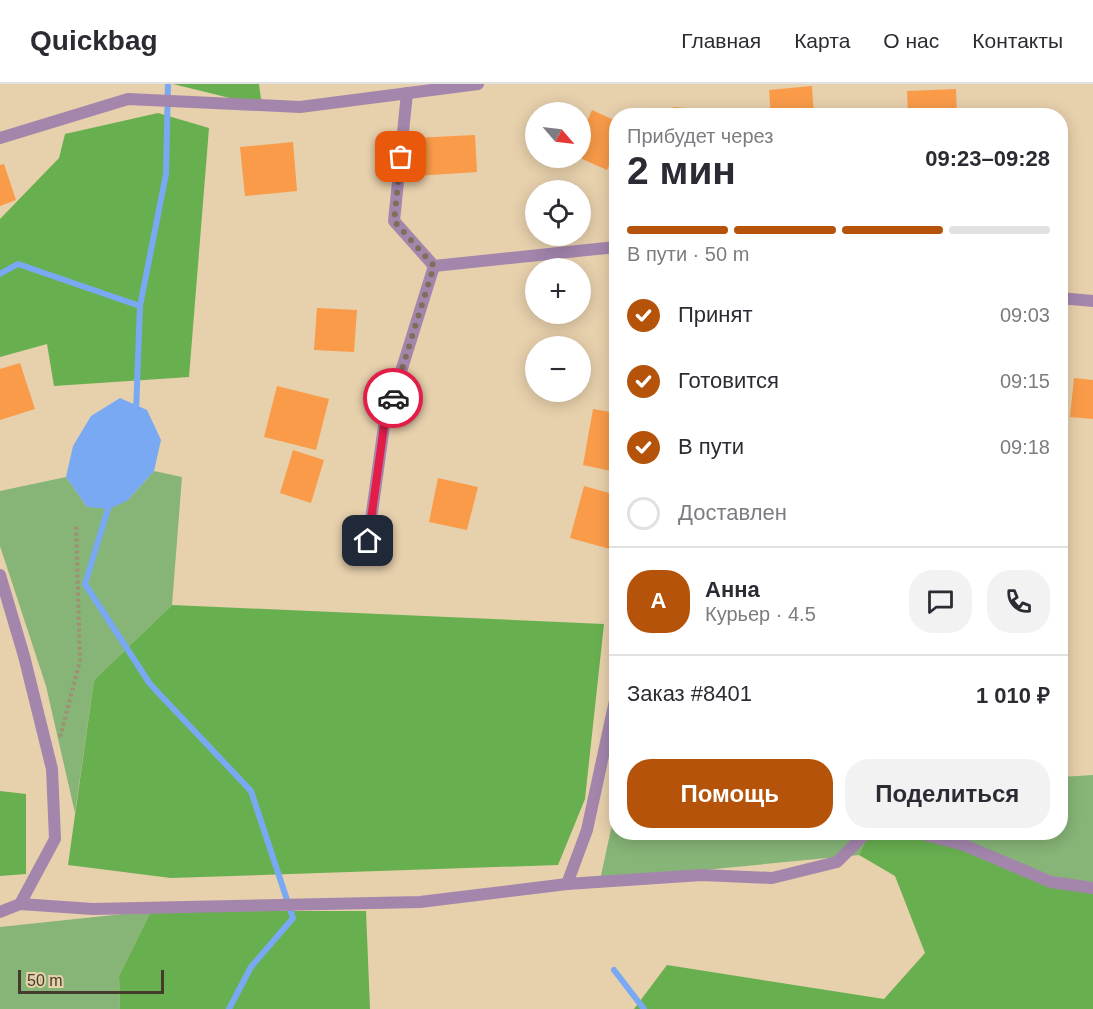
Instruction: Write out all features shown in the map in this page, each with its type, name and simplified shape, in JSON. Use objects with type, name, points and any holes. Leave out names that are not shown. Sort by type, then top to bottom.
[{"type":"street","points":[[0,138],[128,99],[300,107],[478,84]]},
{"type":"street","points":[[407,93],[394,221],[434,266]]},
{"type":"street","points":[[434,266],[609,248]]},
{"type":"street","points":[[368,541],[384,426],[434,266]]},
{"type":"street","points":[[1068,299],[1093,301]]},
{"type":"street","points":[[0,575],[24,656],[52,769],[55,839],[20,904]]},
{"type":"street","points":[[567,884],[587,830],[609,728]]},
{"type":"street","points":[[0,912],[20,904],[93,909],[420,902],[567,884],[702,875],[772,878],[837,862],[859,840]]},
{"type":"street","points":[[945,840],[964,845],[1051,882],[1093,888]]},
{"type":"path","points":[[52,769],[80,660],[76,525]]},
{"type":"green space","points":[[173,84],[259,84],[262,106]]},
{"type":"green space","points":[[158,113],[209,128],[189,377],[54,386],[47,344],[0,357],[0,219],[59,158],[65,134]]},
{"type":"green space","points":[[154,471],[182,477],[172,605],[94,680],[75,813],[46,686],[0,546],[0,491],[66,477],[87,507],[128,500]]},
{"type":"green space","points":[[172,605],[604,624],[585,799],[558,865],[171,878],[68,865],[94,680]]},
{"type":"green space","points":[[1093,775],[1093,886],[1048,881],[958,843],[941,840],[1068,840],[1068,777]]},
{"type":"green space","points":[[0,791],[26,794],[26,874],[0,876]]},
{"type":"green space","points":[[609,838],[866,840],[859,855],[600,880]]},
{"type":"green space","points":[[866,840],[941,840],[958,843],[1048,881],[1093,886],[1093,1009],[634,1009],[667,965],[884,999],[925,953],[895,876],[859,855]]},
{"type":"green space","points":[[151,911],[119,976],[120,1009],[0,1009],[0,927]]},
{"type":"green space","points":[[151,911],[366,911],[370,1009],[120,1009],[119,976]]},
{"type":"water","points":[[120,398],[147,410],[161,440],[154,471],[128,500],[110,509],[87,507],[66,477],[73,446],[91,416]]},
{"type":"building","points":[[812,86],[813,108],[770,108],[769,90]]},
{"type":"building","points":[[956,89],[957,108],[908,108],[907,91]]},
{"type":"building","points":[[592,110],[609,118],[609,165],[607,170],[591,163]]},
{"type":"building","points":[[475,135],[477,172],[415,176],[413,138]]},
{"type":"building","points":[[293,142],[297,191],[245,196],[240,147]]},
{"type":"building","points":[[4,164],[16,200],[0,206],[0,165]]},
{"type":"building","points":[[317,308],[357,310],[354,352],[314,350]]},
{"type":"building","points":[[20,363],[35,409],[0,420],[0,369]]},
{"type":"building","points":[[1074,378],[1093,380],[1093,419],[1070,417]]},
{"type":"building","points":[[277,386],[329,399],[316,450],[264,437]]},
{"type":"building","points":[[593,409],[609,412],[609,471],[583,465]]},
{"type":"building","points":[[293,450],[324,460],[311,503],[280,493]]},
{"type":"building","points":[[438,478],[478,487],[467,530],[429,522]]},
{"type":"building","points":[[584,486],[609,493],[609,549],[570,538]]},
{"type":"waterway","points":[[140,306],[166,174],[168,84]]},
{"type":"waterway","points":[[0,274],[18,264],[140,306],[136,412]]},
{"type":"waterway","points":[[110,502],[85,584],[150,684],[251,791],[293,918],[251,967],[229,1009]]},
{"type":"waterway","points":[[614,970],[644,1009]]},
{"type":"way so far","points":[[393,398],[434,266],[394,221],[401,157]]},
{"type":"route","points":[[368,541],[384,426],[393,398]]}]
